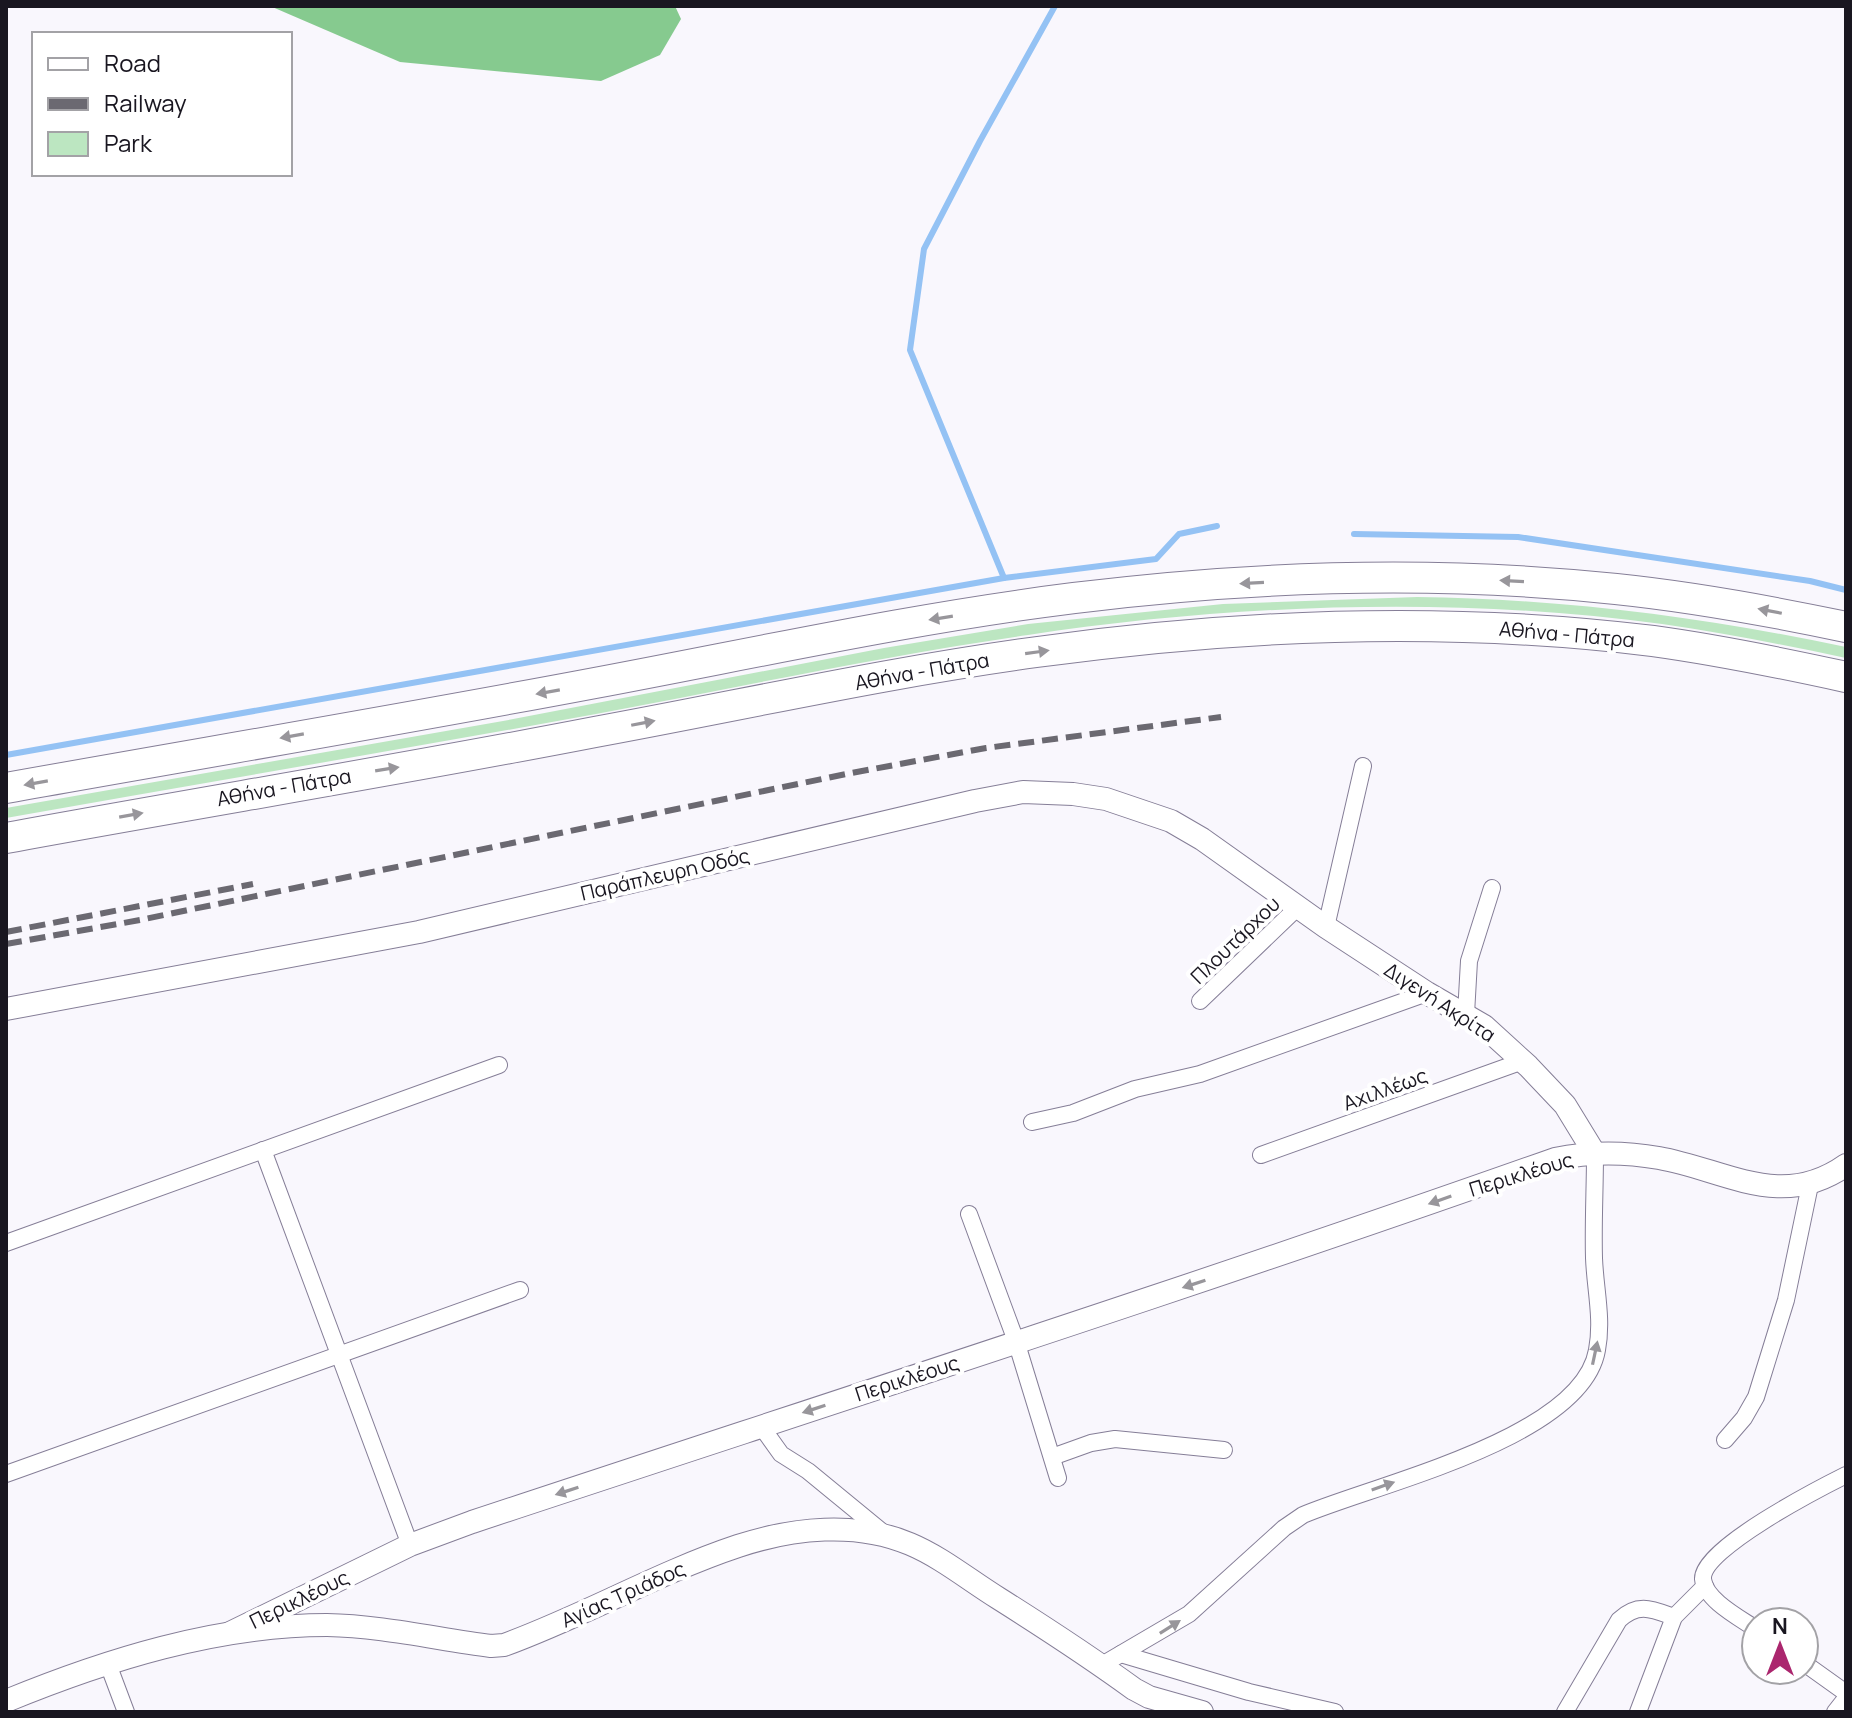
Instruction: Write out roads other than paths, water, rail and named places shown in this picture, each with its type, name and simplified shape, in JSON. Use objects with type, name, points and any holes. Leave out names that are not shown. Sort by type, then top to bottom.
[{"type":"highway","points":[[6,788],[499,701],[930,620],[1073,598],[1172,588],[1343,579],[1517,581],[1665,594],[1846,627]]},
{"type":"highway","name":"Αθήνα - Πάτρα","points":[[6,838],[520,747],[939,667],[1080,646],[1177,636],[1368,627],[1530,630],[1655,642],[1750,656],[1846,677]]},
{"type":"main road","name":"Παράπλευρη Οδός","points":[[6,1009],[419,932],[920,813],[1023,792],[1106,799],[1171,821],[1202,839],[1297,908]]},
{"type":"main road","name":"Διγενή Ακρίτα","points":[[1297,908],[1427,993],[1466,1014],[1523,1061],[1565,1105],[1595,1154]]},
{"type":"main road","points":[[1595,1154],[1662,1158],[1761,1186],[1810,1185],[1825,1180],[1846,1165]]},
{"type":"main road","name":"Περικλέους","points":[[230,1633],[410,1545],[1016,1341],[1274,1259],[1555,1159],[1595,1154]]},
{"type":"main road","name":"Αγίας Τριάδος","points":[[6,1701],[108,1664],[230,1633],[329,1625],[491,1646],[504,1645],[668,1573],[772,1536],[810,1530],[845,1530],[888,1536],[912,1545],[1112,1660],[1134,1689],[1149,1697],[1202,1712]]},
{"type":"street","points":[[1326,927],[1363,766]]},
{"type":"street","points":[[1466,1014],[1469,961],[1492,888]]},
{"type":"street","name":"Πλουτάρχου","points":[[1200,1001],[1297,908]]},
{"type":"street","points":[[1032,1122],[1073,1113],[1135,1089],[1200,1074],[1427,993]]},
{"type":"street","name":"Αχιλλέως","points":[[1261,1155],[1523,1061]]},
{"type":"street","points":[[6,1243],[499,1065]]},
{"type":"street","points":[[263,1150],[410,1545]]},
{"type":"street","points":[[1112,1660],[1189,1614],[1284,1528],[1303,1515],[1491,1446],[1567,1399],[1584,1383],[1597,1350],[1599,1325],[1594,1260],[1595,1154]]},
{"type":"street","points":[[1725,1440],[1744,1418],[1756,1397],[1786,1300],[1810,1185]]},
{"type":"street","points":[[969,1214],[1016,1341],[1058,1478]]},
{"type":"street","points":[[6,1474],[520,1290]]},
{"type":"street","points":[[761,1426],[781,1454],[808,1471],[888,1536]]},
{"type":"street","points":[[1052,1457],[1091,1443],[1115,1439],[1224,1450]]},
{"type":"street","points":[[1740,1617],[1715,1599],[1705,1586],[1704,1571],[1712,1558],[1761,1522],[1846,1475]]},
{"type":"street","points":[[1638,1712],[1674,1617],[1705,1586]]},
{"type":"street","points":[[1565,1712],[1619,1620],[1627,1612],[1646,1607],[1674,1617]]},
{"type":"street","points":[[1112,1660],[1335,1712]]},
{"type":"street","points":[[108,1664],[126,1712]]},
{"type":"street","points":[[1820,1675],[1846,1695],[1835,1712]]},
{"type":"waterway","points":[[1004,578],[910,350],[924,249],[1055,6]]},
{"type":"waterway","points":[[6,755],[1004,578],[1156,559],[1179,534],[1217,526]]},
{"type":"waterway","points":[[1354,534],[1518,537],[1810,581],[1846,590]]},
{"type":"railway","points":[[6,944],[140,920],[846,774],[986,748],[1221,717]]},
{"type":"railway","points":[[6,932],[253,884]]}]
